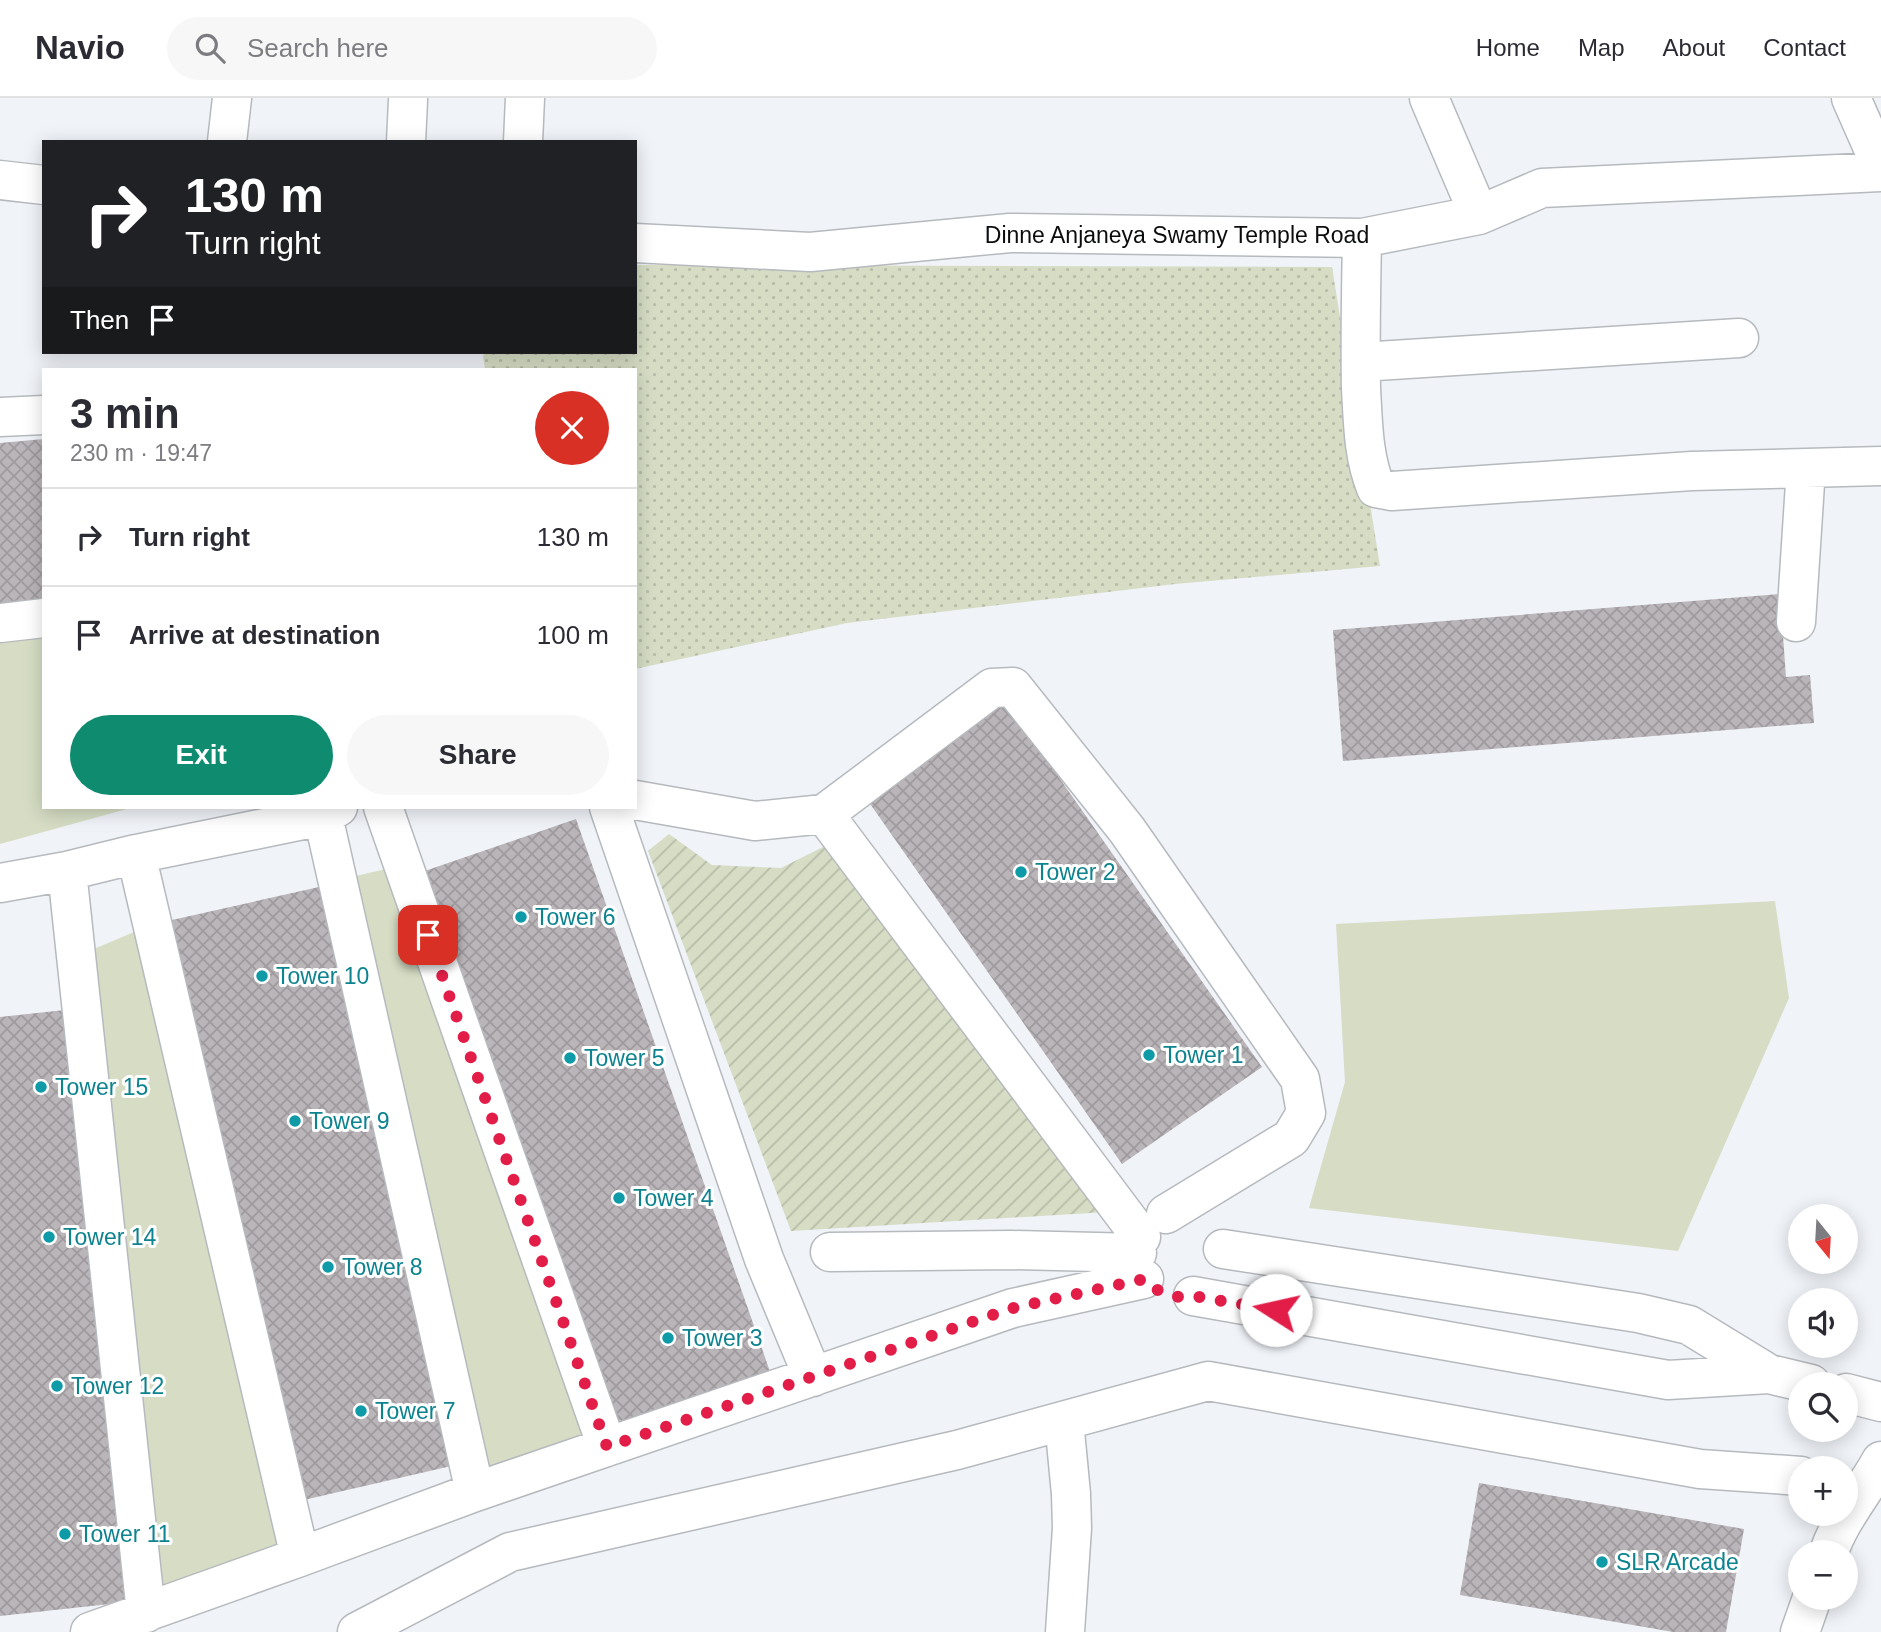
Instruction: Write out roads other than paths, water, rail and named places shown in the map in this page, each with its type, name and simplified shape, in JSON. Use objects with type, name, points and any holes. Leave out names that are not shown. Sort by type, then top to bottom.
[{"type":"street","points":[[227,140],[232,98]]},
{"type":"street","points":[[523,140],[525,98]]},
{"type":"street","points":[[1429,98],[1479,215]]},
{"type":"street","points":[[1852,98],[1881,166]]},
{"type":"street","points":[[406,140],[408,100]]},
{"type":"street","name":"Dinne Anjaneya Swamy Temple Road","points":[[637,243],[810,252],[1010,233],[1362,238],[1479,215],[1542,188],[1881,172]]},
{"type":"street","points":[[0,180],[42,185]]},
{"type":"street","points":[[1362,238],[1359,337],[1363,436],[1370,473],[1376,488],[1392,491],[1692,471],[1881,466]]},
{"type":"street","points":[[1361,362],[1740,338]]},
{"type":"street","points":[[0,417],[42,415]]},
{"type":"street","points":[[1796,622],[1806,468]]},
{"type":"street","points":[[0,623],[42,618]]},
{"type":"street","points":[[90,1632],[300,1558],[475,1492],[1013,1308],[1147,1246],[1291,1138],[1306,1112],[1300,1079],[1127,830],[1013,687],[992,688],[824,814],[755,821],[637,800]]},
{"type":"street","points":[[384,809],[607,1447]]},
{"type":"street","points":[[610,809],[764,1259],[813,1377]]},
{"type":"street","points":[[0,883],[67,871],[330,811],[475,1492]]},
{"type":"street","points":[[824,814],[1147,1246],[1154,1289],[1179,1298],[1193,1296],[1668,1380],[1769,1374],[1788,1379]]},
{"type":"street","points":[[136,854],[300,1558]]},
{"type":"street","points":[[67,871],[146,1613]]},
{"type":"street","points":[[830,1252],[1147,1246],[1178,1212],[1191,1213],[1213,1226],[1220,1236],[1223,1249],[1220,1272],[1213,1282],[1193,1296]]},
{"type":"street","points":[[1223,1249],[1638,1313],[1689,1325],[1769,1374]]},
{"type":"street","points":[[357,1632],[510,1552],[957,1450],[1208,1381],[1700,1469],[1788,1475]]},
{"type":"street","points":[[1858,1396],[1881,1402]]},
{"type":"street","points":[[1064,1421],[1072,1528],[1065,1632]]},
{"type":"street","points":[[1833,1540],[1865,1475]]},
{"type":"street","points":[[1800,1632],[1808,1610]]},
{"type":"place","name":"Tower 2","points":[[1021,872]]},
{"type":"place","name":"Tower 6","points":[[521,917]]},
{"type":"place","name":"Tower 10","points":[[262,976]]},
{"type":"place","name":"Tower 1","points":[[1149,1055]]},
{"type":"place","name":"Tower 5","points":[[570,1058]]},
{"type":"place","name":"Tower 15","points":[[41,1087]]},
{"type":"place","name":"Tower 9","points":[[295,1121]]},
{"type":"place","name":"Tower 4","points":[[619,1198]]},
{"type":"place","name":"Tower 14","points":[[49,1237]]},
{"type":"place","name":"Tower 8","points":[[328,1267]]},
{"type":"place","name":"Tower 3","points":[[668,1338]]},
{"type":"place","name":"Tower 12","points":[[57,1386]]},
{"type":"place","name":"Tower 7","points":[[361,1411]]},
{"type":"place","name":"Tower 11","points":[[65,1534]]},
{"type":"place","name":"SLR Arcade","points":[[1602,1562]]}]
